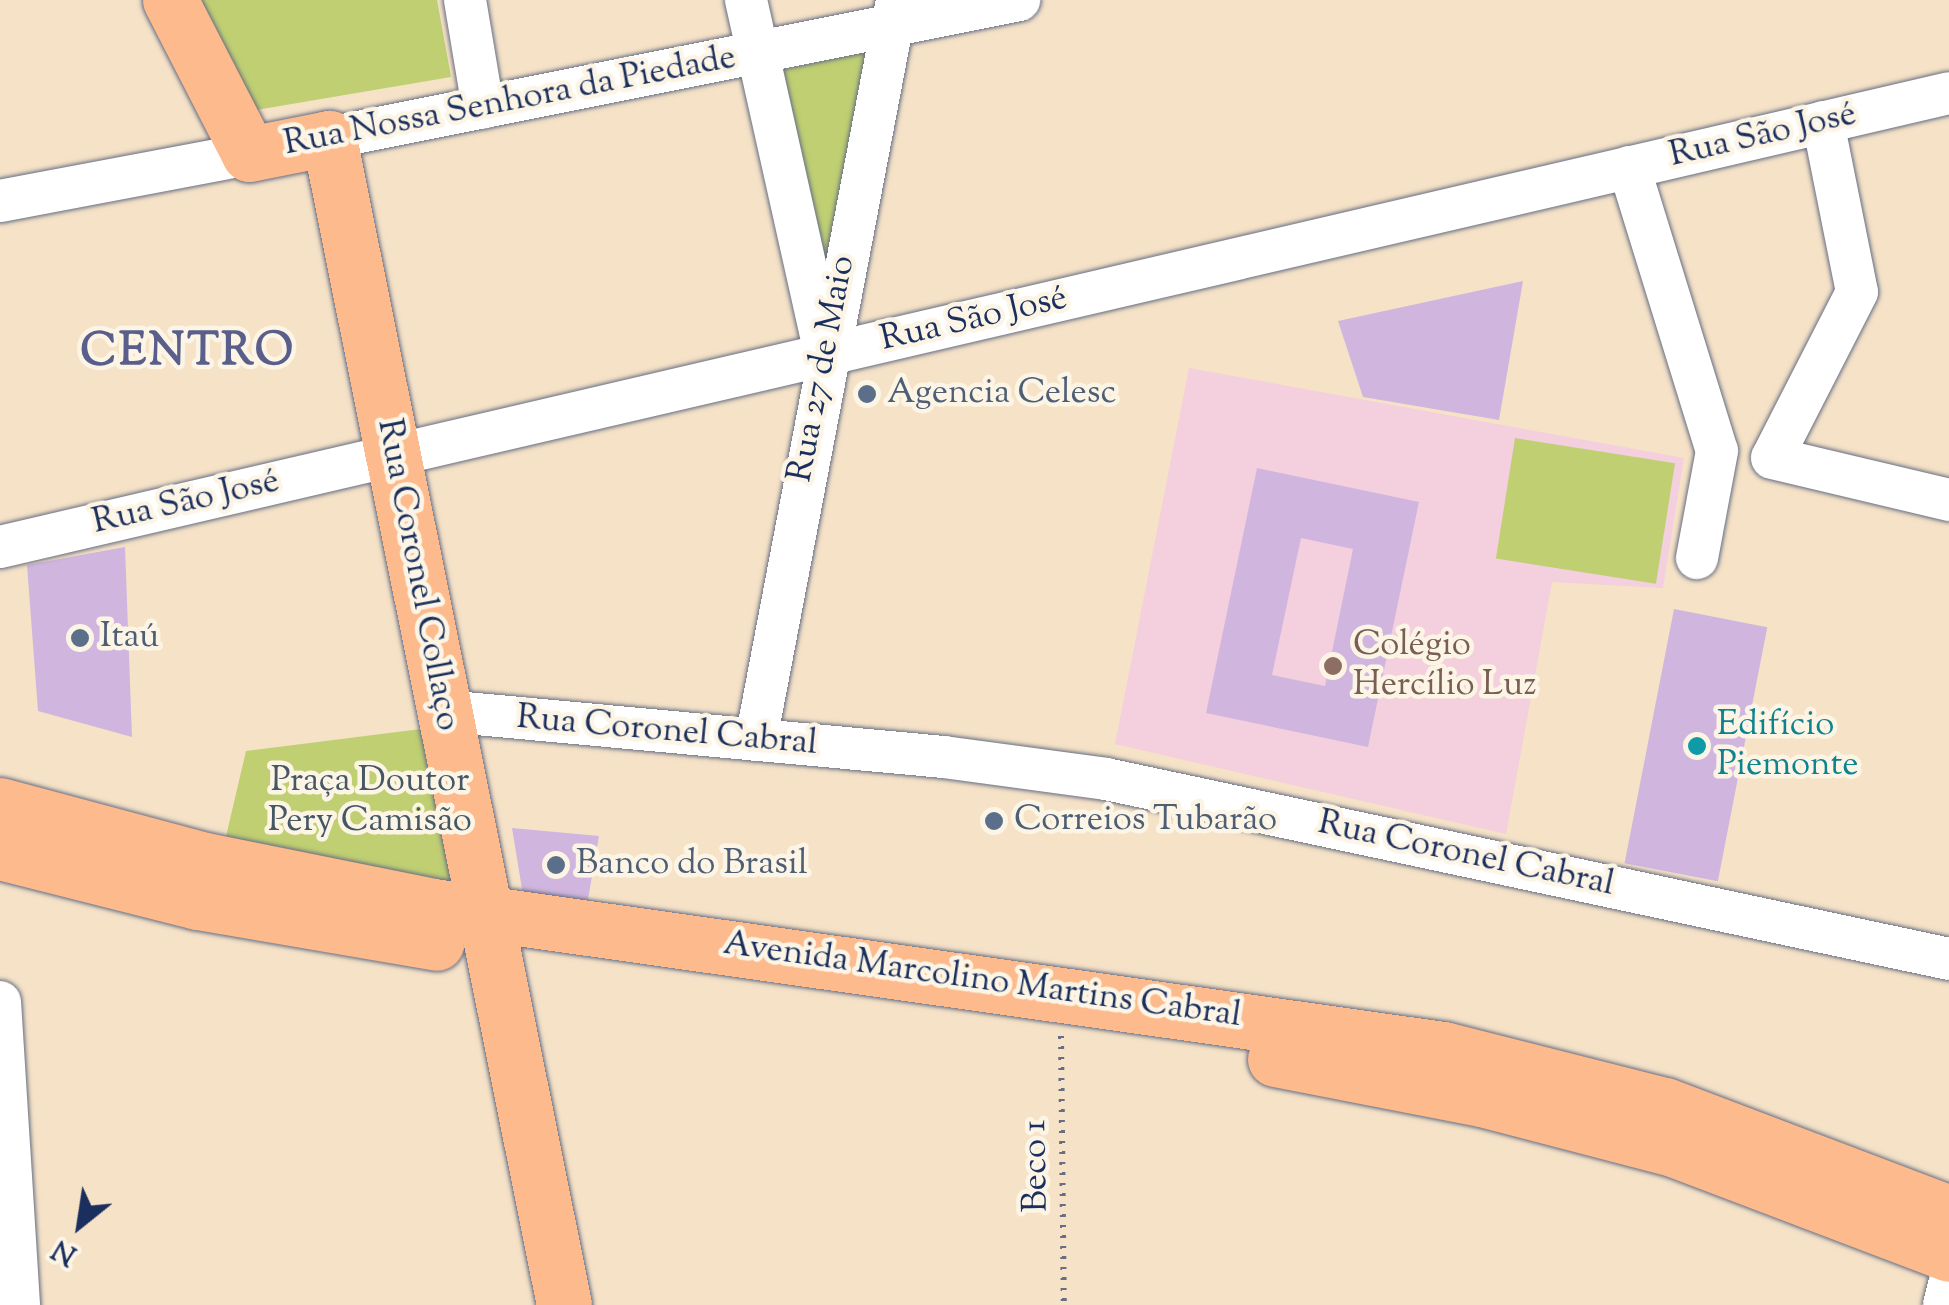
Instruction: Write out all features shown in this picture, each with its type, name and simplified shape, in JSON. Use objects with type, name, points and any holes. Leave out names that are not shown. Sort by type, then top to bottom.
[{"type":"main road","points":[[170,0],[249,154]]},
{"type":"main road","name":"Rua Nossa Senhora da Piedade","points":[[249,154],[330,138]]},
{"type":"main road","name":"Rua Coronel Collaço","points":[[330,138],[564,1305]]},
{"type":"main road","name":"Avenida Marcolino Martins Cabral","points":[[0,806],[489,933],[1334,1070],[1579,1122],[1770,1182],[1949,1254]]},
{"type":"main road","name":"Avenida Marcolino Martins Cabral","points":[[0,852],[198,902],[489,933],[1443,1049],[1664,1106],[1949,1213]]},
{"type":"street","points":[[464,0],[483,108]]},
{"type":"street","points":[[746,0],[825,355]]},
{"type":"street","name":"Rua Nossa Senhora da Piedade","points":[[330,138],[758,52],[893,13],[1019,0]]},
{"type":"street","name":"Rua 27 de Maio","points":[[756,740],[825,355],[893,13]]},
{"type":"street","name":"Rua São José","points":[[0,547],[1949,93]]},
{"type":"street","points":[[1823,122],[1857,292],[1772,458],[1949,500]]},
{"type":"street","name":"Rua Nossa Senhora da Piedade","points":[[0,201],[249,154]]},
{"type":"street","points":[[1629,167],[1717,452],[1696,558]]},
{"type":"street","name":"Rua Coronel Cabral","points":[[444,711],[1106,778],[1949,959]]},
{"type":"street","points":[[0,1002],[19,1305]]},
{"type":"street","points":[[1944,1305],[1949,1285]]},
{"type":"path","name":"Beco 1","points":[[1061,1026],[1064,1305]]},
{"type":"shaded area","name":"Colégio Hercílio Luz","points":[[1189,368],[1684,458],[1663,588],[1552,582],[1506,834],[1115,744]]},
{"type":"green space","points":[[201,0],[437,0],[451,77],[256,110]]},
{"type":"green space","points":[[866,52],[824,289],[777,71]]},
{"type":"green space","points":[[1515,438],[1675,463],[1656,584],[1496,558]]},
{"type":"green space","name":"Praça Doutor Pery Camisão","points":[[421,729],[459,885],[224,845],[246,751]]},
{"type":"building","points":[[1523,281],[1499,420],[1363,397],[1338,321]]},
{"type":"building","points":[[1257,468],[1419,502],[1368,747],[1206,713]],"holes":[[[1301,538],[1353,549],[1325,686],[1272,675]]]},
{"type":"building","name":"Itaú","points":[[125,547],[132,737],[38,711],[27,565]]},
{"type":"building","name":"Edifício Piemonte","points":[[1674,609],[1767,627],[1718,881],[1625,863]]},
{"type":"building","name":"Banco do Brasil","points":[[512,828],[599,836],[587,905],[523,895]]},
{"type":"place","name":"Agencia Celesc","points":[[867,394]]},
{"type":"place","name":"Itaú","points":[[80,638]]},
{"type":"place","name":"Colégio Hercílio Luz","points":[[1333,666]]},
{"type":"place","name":"Edifício Piemonte","points":[[1697,746]]},
{"type":"place","name":"Correios Tubarão","points":[[994,821]]},
{"type":"place","name":"Banco do Brasil","points":[[556,865]]},
{"type":"district","name":"CENTRO","points":[[188,354]]}]
